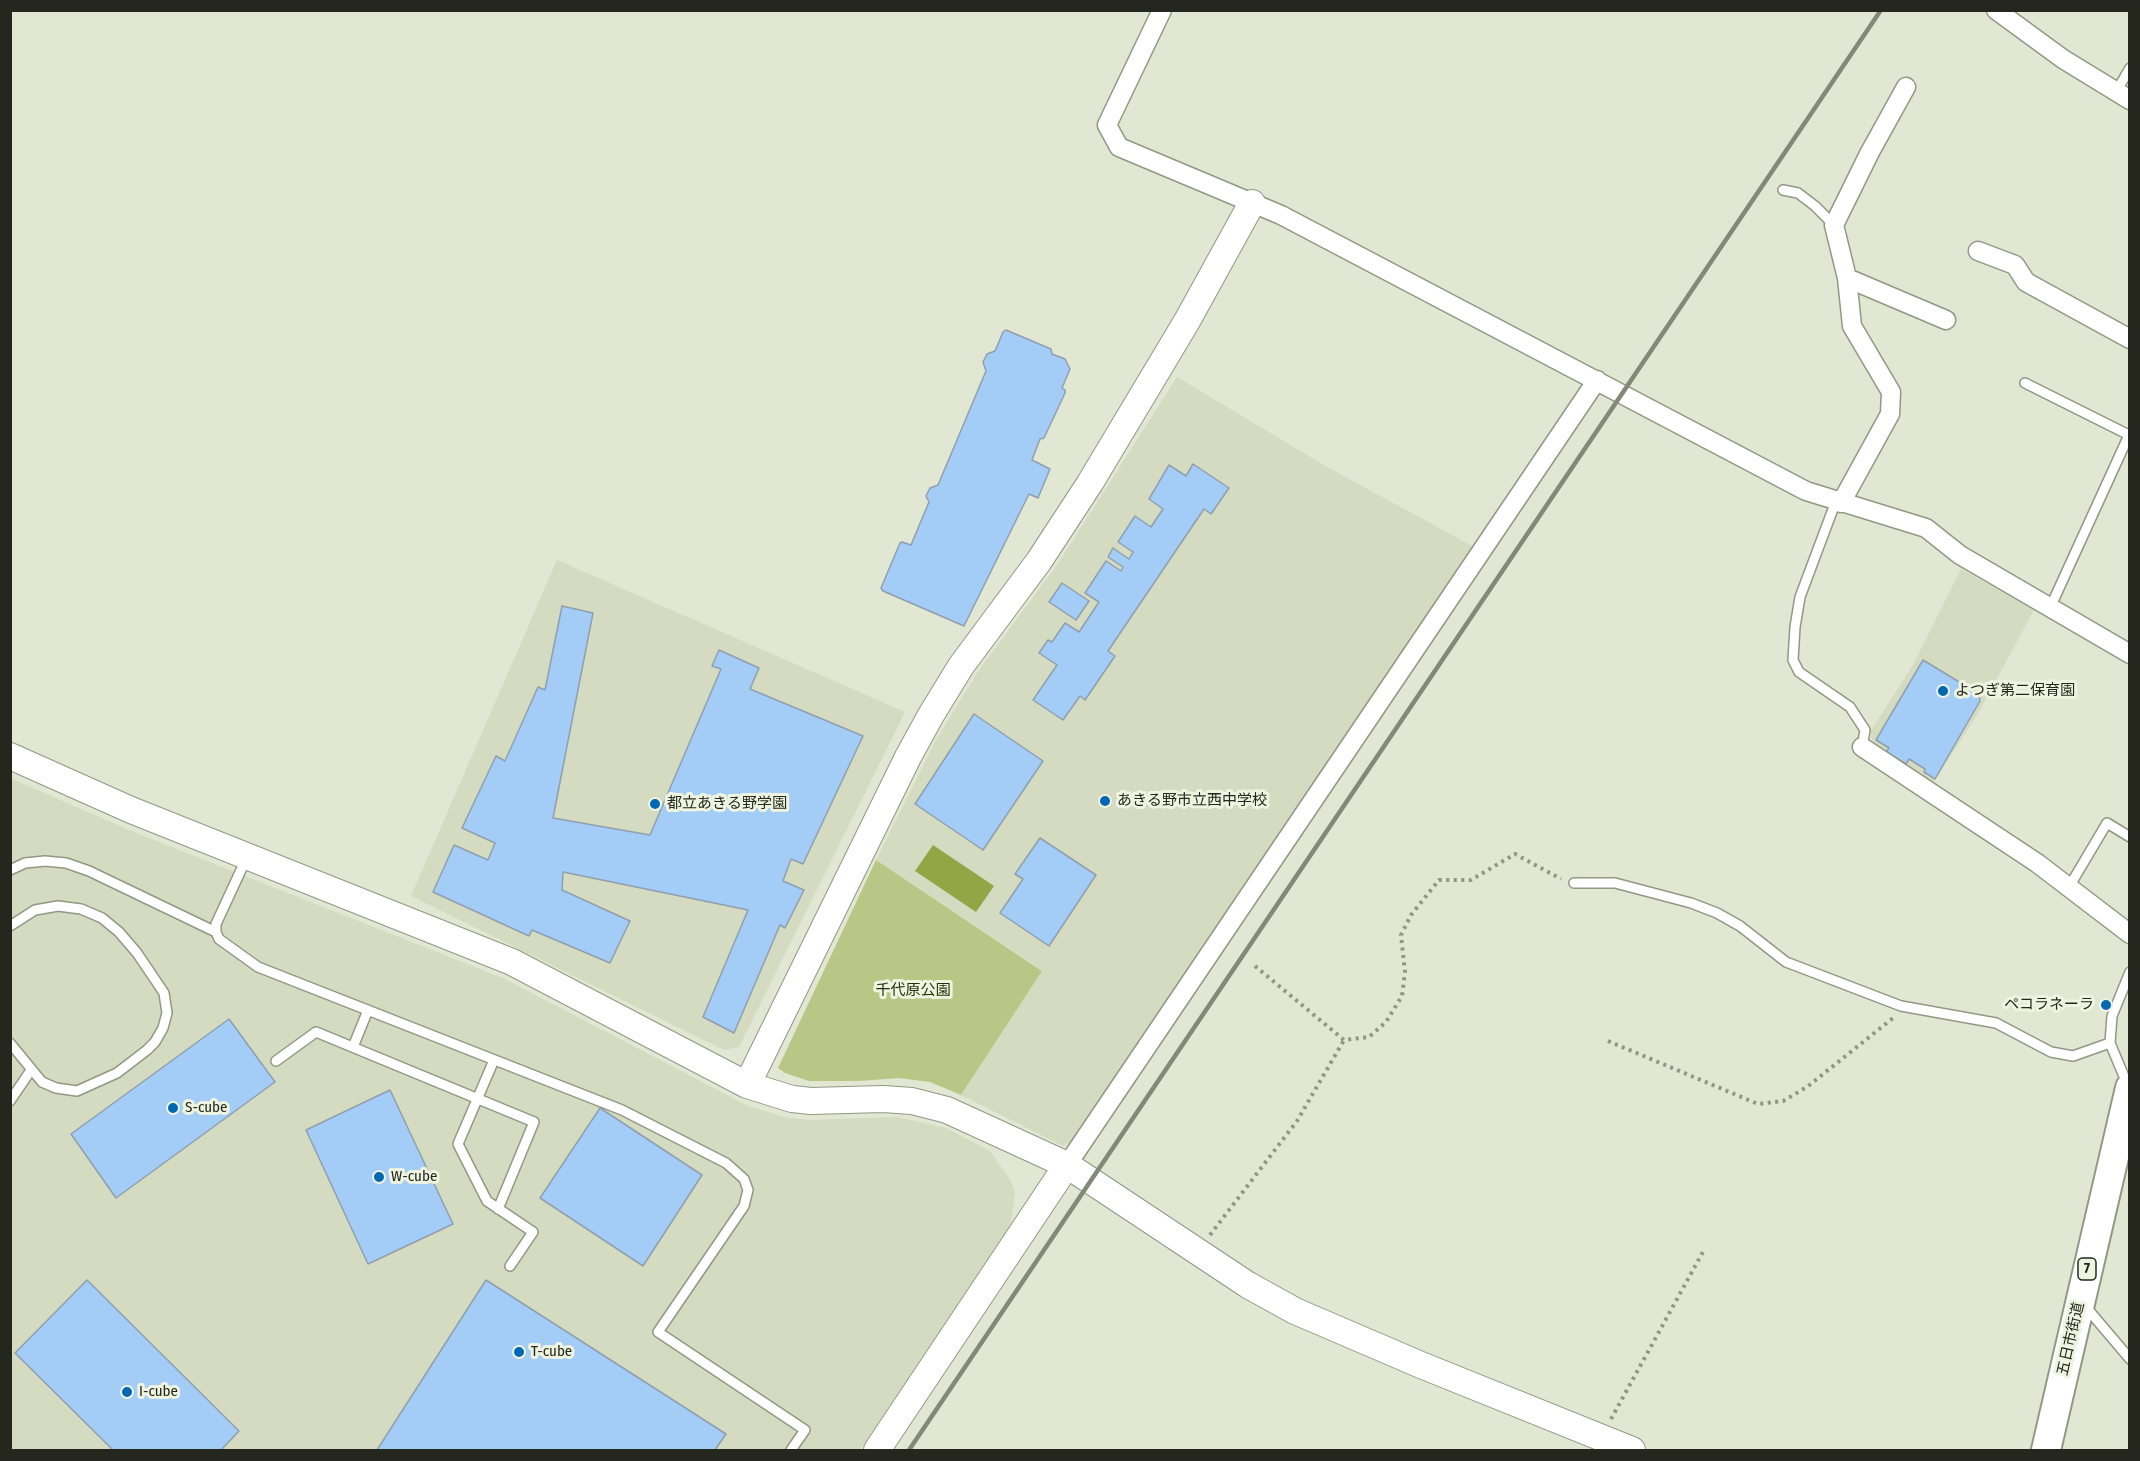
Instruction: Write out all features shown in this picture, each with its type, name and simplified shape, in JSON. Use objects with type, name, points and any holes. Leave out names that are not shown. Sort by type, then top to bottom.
[{"type":"main road","name":"五日市街道","points":[[2046,1450],[2129,1088]]},
{"type":"street","points":[[1162,10],[1107,125],[1119,147],[1281,215],[1806,491],[1926,528],[1960,555],[2130,654]]},
{"type":"street","points":[[1996,10],[2063,60],[2122,96]]},
{"type":"street","points":[[1839,502],[1890,414],[1891,392],[1852,326],[1847,278],[1834,225],[1870,152],[1906,87]]},
{"type":"street","points":[[747,1085],[908,757],[931,715],[961,666],[1039,561],[1096,473],[1182,330],[1252,203]]},
{"type":"street","points":[[1978,250],[2015,266],[2026,282],[2130,339]]},
{"type":"street","points":[[1847,278],[1946,320]]},
{"type":"street","points":[[877,1450],[1597,380]]},
{"type":"street","points":[[1862,747],[2027,856],[2130,934]]},
{"type":"street","points":[[10,756],[131,810],[512,962],[747,1085],[792,1099],[912,1101],[947,1110],[1067,1165],[1197,1253],[1295,1311],[1632,1450]]},
{"type":"lane","points":[[2122,96],[2130,68]]},
{"type":"lane","points":[[1783,190],[1798,194],[1815,206],[1834,225]]},
{"type":"lane","points":[[2025,383],[2129,435],[2050,609]]},
{"type":"lane","points":[[1839,502],[1800,597],[1793,660],[1799,672],[1850,707],[1864,730],[1862,747]]},
{"type":"lane","points":[[2069,887],[2107,823],[2130,837]]},
{"type":"lane","points":[[247,856],[216,924],[216,932],[219,939],[258,967],[622,1110],[726,1163],[744,1179],[748,1190],[744,1206],[658,1332],[805,1430],[791,1450]]},
{"type":"lane","points":[[10,870],[25,863],[45,861],[66,863],[89,871],[216,932]]},
{"type":"lane","points":[[1574,883],[1615,883],[1691,903],[1717,913],[1740,926],[1786,962],[1907,1007],[1996,1023],[2051,1052],[2073,1056],[2110,1044]]},
{"type":"lane","points":[[10,926],[34,910],[58,906],[81,909],[102,918],[119,932],[137,953],[164,993],[167,1013],[163,1028],[155,1042],[117,1073],[77,1091],[56,1088],[42,1082],[10,1042]]},
{"type":"lane","points":[[2129,1088],[2110,1044],[2112,1016],[2130,972]]},
{"type":"lane","points":[[353,1047],[368,1010]]},
{"type":"lane","points":[[276,1061],[316,1032],[534,1122],[498,1209]]},
{"type":"lane","points":[[494,1060],[458,1144],[487,1201],[533,1232],[510,1266]]},
{"type":"lane","points":[[10,1101],[31,1070]]},
{"type":"lane","points":[[2080,1300],[2130,1359]]},
{"type":"path","points":[[1255,966],[1344,1040],[1369,1037],[1386,1022],[1402,996],[1405,972],[1401,935],[1411,915],[1439,880],[1471,880],[1515,854],[1561,879],[1574,883]]},
{"type":"path","points":[[1608,1041],[1758,1104],[1783,1101],[1807,1087],[1907,1007]]},
{"type":"path","points":[[1197,1253],[1286,1136],[1344,1040]]},
{"type":"path","points":[[1601,1438],[1704,1250]]},
{"type":"shaded area","name":"あきる野市立西中学校","points":[[1177,377],[1327,467],[1476,548],[1075,1141],[1063,1146],[961,1095],[1042,970],[876,860],[935,742],[979,670],[1057,565]]},
{"type":"shaded area","name":"都立あきる野学園","points":[[557,560],[905,712],[739,1047],[724,1050],[411,896]]},
{"type":"shaded area","name":"よつぎ第二保育園","points":[[1961,569],[2034,610],[1979,712],[1934,782],[1885,754],[1873,743],[1870,732],[1913,665]]},
{"type":"shaded area","points":[[10,778],[129,830],[505,979],[748,1106],[788,1118],[810,1120],[897,1117],[946,1128],[990,1151],[1011,1181],[1015,1193],[1011,1224],[860,1450],[11,1450]]},
{"type":"shaded area","points":[[933,845],[994,886],[976,912],[915,871]]},
{"type":"green space","name":"千代原公園","points":[[876,860],[1042,971],[961,1095],[930,1082],[899,1078],[809,1081],[785,1073],[778,1068]]},
{"type":"building","points":[[1006,330],[1051,349],[1052,354],[1065,359],[1070,369],[1062,388],[1065,393],[1044,438],[1040,439],[1032,460],[1050,469],[1038,498],[1029,494],[964,626],[883,591],[881,588],[900,543],[911,545],[929,502],[926,496],[930,488],[938,485],[986,371],[983,362],[987,354],[995,351]]},
{"type":"building","points":[[1193,464],[1229,488],[1211,514],[1204,509],[1108,651],[1115,656],[1085,700],[1080,696],[1063,720],[1033,700],[1057,665],[1039,653],[1048,640],[1052,642],[1065,623],[1079,632],[1099,602],[1085,593],[1106,561],[1121,571],[1123,567],[1108,557],[1113,548],[1129,559],[1133,552],[1118,542],[1135,516],[1151,527],[1163,509],[1149,499],[1169,465],[1186,476]]},
{"type":"building","points":[[1062,583],[1089,601],[1076,620],[1049,602]]},
{"type":"building","points":[[562,606],[593,613],[553,818],[650,835],[721,669],[712,666],[719,650],[759,668],[750,689],[863,736],[803,864],[791,859],[783,881],[804,890],[785,928],[780,925],[734,1033],[703,1017],[748,910],[563,872],[562,890],[630,921],[610,963],[532,930],[529,936],[433,892],[454,845],[488,860],[495,843],[462,828],[496,756],[505,761],[538,687],[545,690]]},
{"type":"building","points":[[1923,660],[1979,694],[1980,701],[1935,779],[1924,772],[1925,769],[1909,759],[1906,764],[1886,752],[1889,748],[1876,740]]},
{"type":"building","points":[[974,714],[1043,761],[983,850],[915,804]]},
{"type":"building","points":[[1040,838],[1096,875],[1049,946],[1000,913],[1023,879],[1015,874]]},
{"type":"building","name":"S-cube","points":[[229,1019],[275,1082],[116,1198],[71,1134]]},
{"type":"building","name":"W-cube","points":[[390,1090],[453,1224],[368,1264],[306,1130]]},
{"type":"building","points":[[600,1108],[702,1175],[643,1266],[540,1198]]},
{"type":"building","name":"I-cube","points":[[87,1280],[239,1431],[221,1450],[113,1450],[15,1353]]},
{"type":"building","name":"T-cube","points":[[486,1280],[726,1434],[715,1450],[377,1450]]},
{"type":"railway","points":[[909,1450],[1881,10]]},
{"type":"place","name":"よつぎ第二保育園","points":[[1943,691]]},
{"type":"place","name":"あきる野市立西中学校","points":[[1105,801]]},
{"type":"place","name":"都立あきる野学園","points":[[655,804]]},
{"type":"place","name":"ペコラネーラ","points":[[2106,1005]]},
{"type":"place","name":"S-cube","points":[[173,1108]]},
{"type":"place","name":"W-cube","points":[[379,1177]]},
{"type":"place","name":"T-cube","points":[[519,1352]]},
{"type":"place","name":"I-cube","points":[[127,1392]]}]
